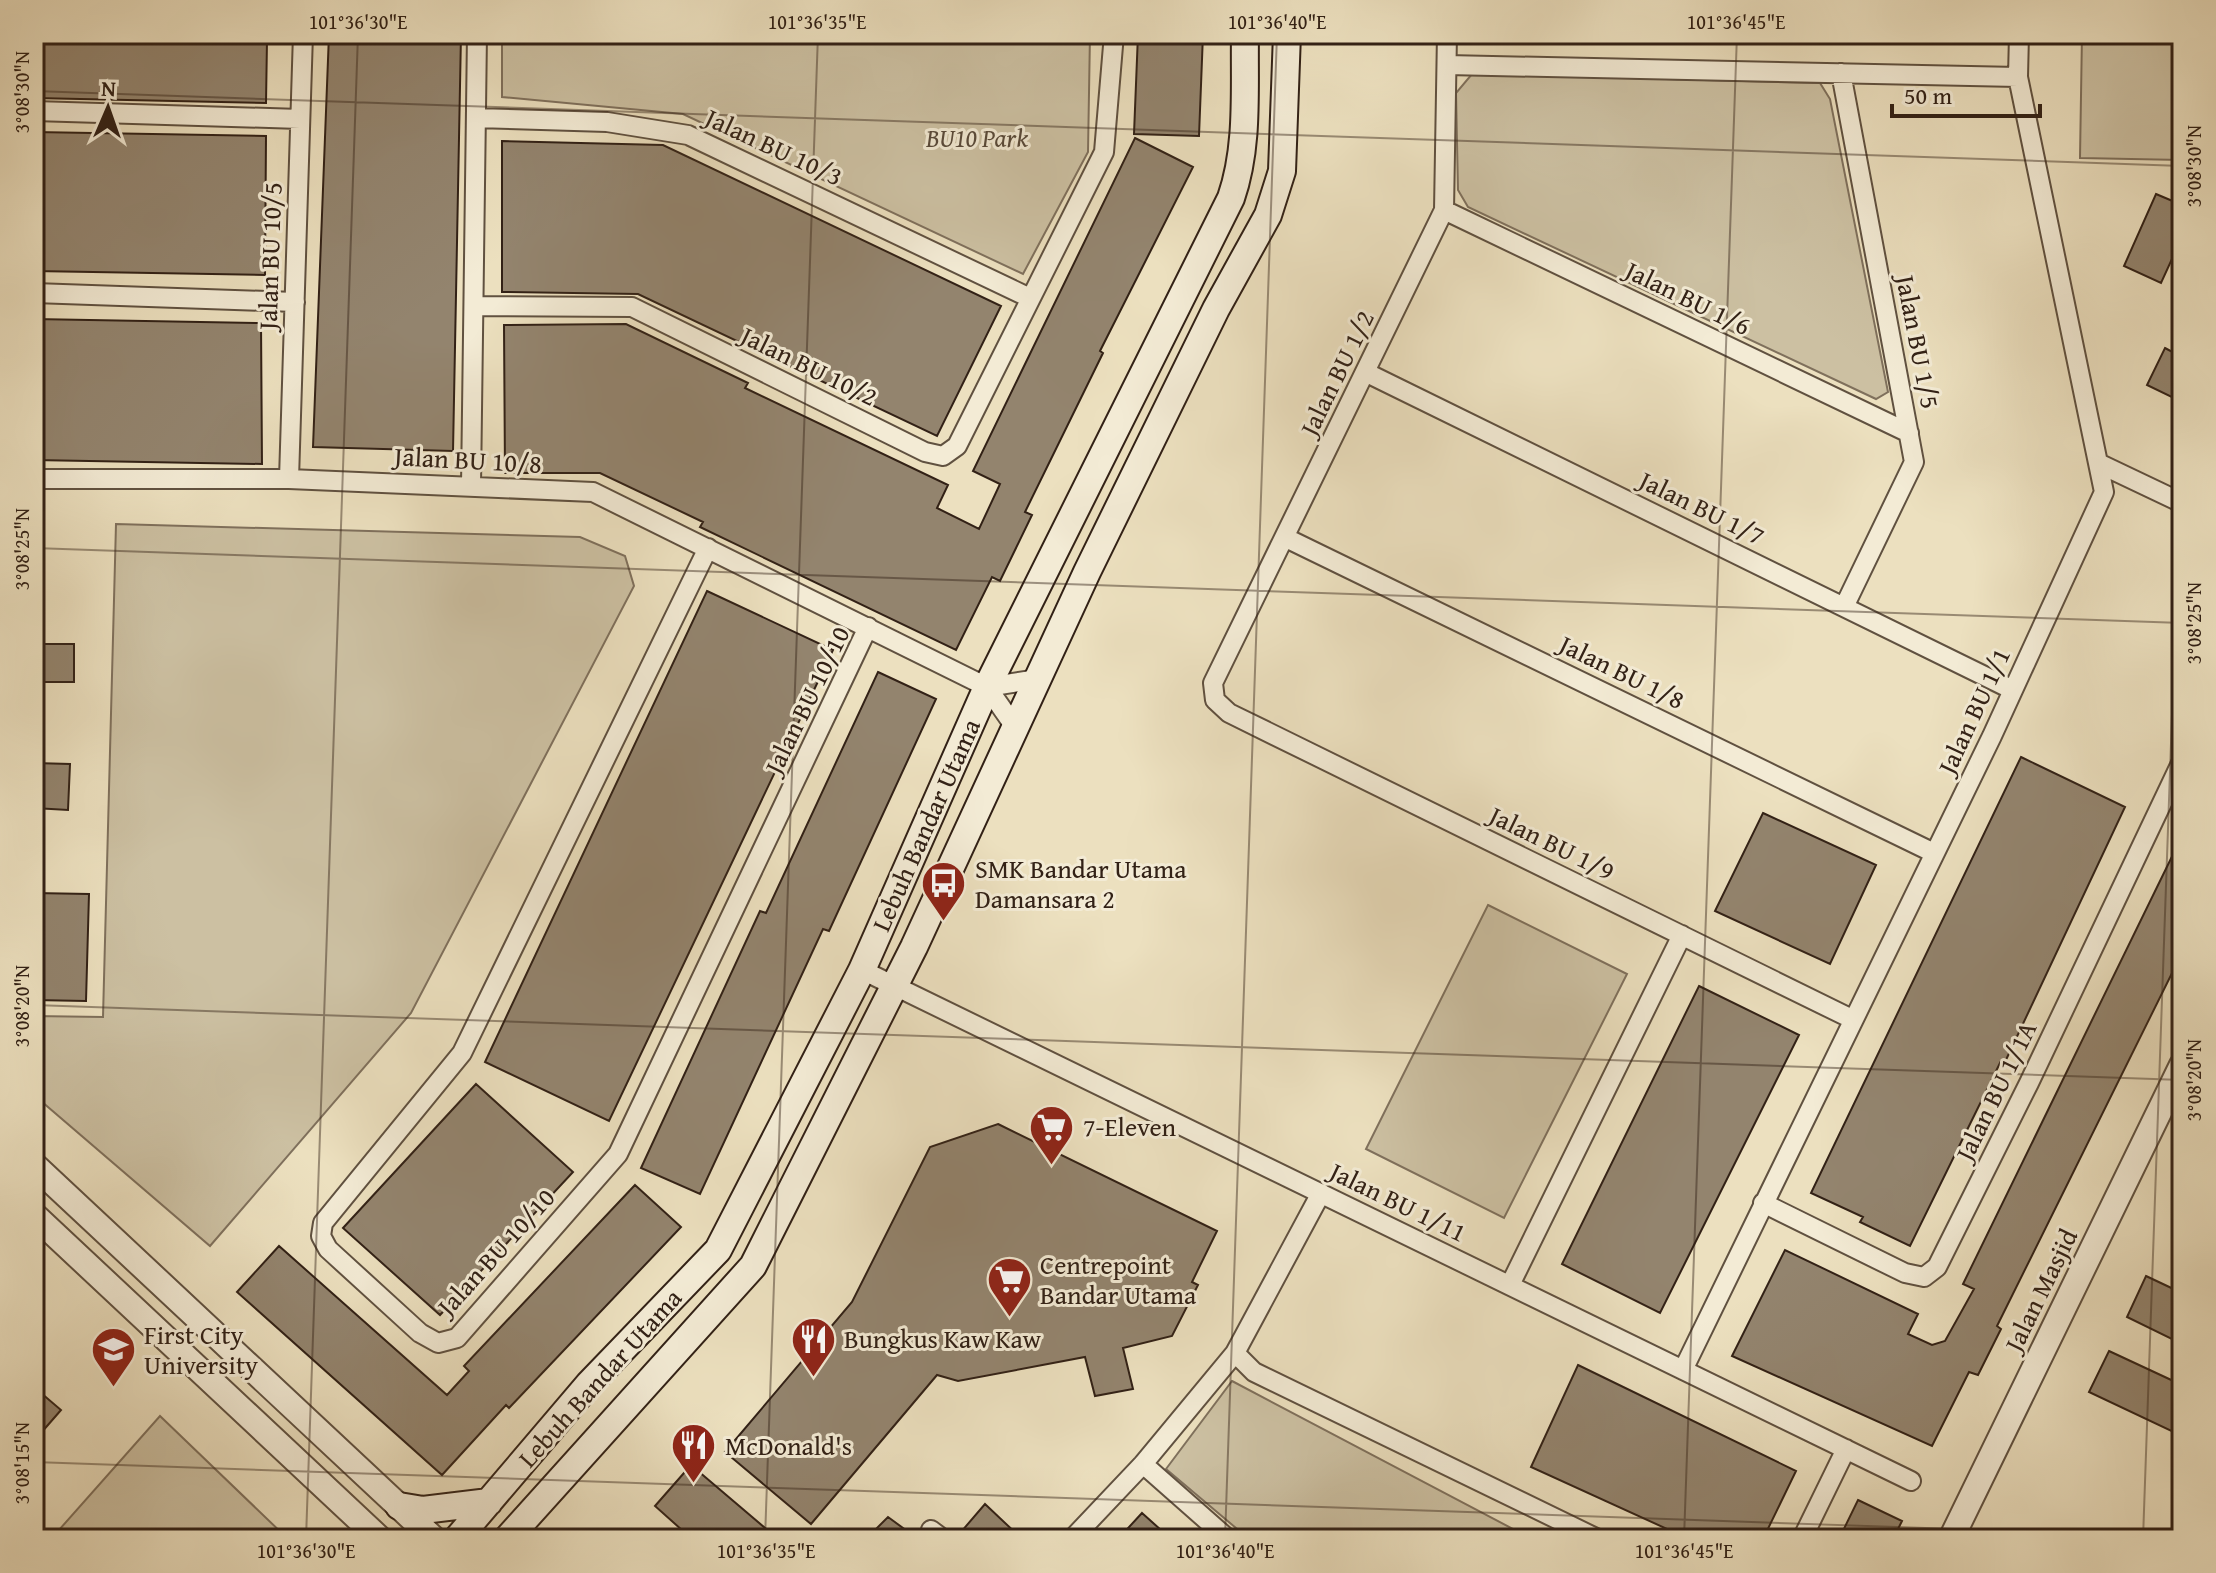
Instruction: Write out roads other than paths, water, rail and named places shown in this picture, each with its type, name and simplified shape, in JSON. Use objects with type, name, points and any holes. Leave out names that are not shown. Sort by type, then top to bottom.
[{"type":"main road","name":"Lebuh Bandar Utama","points":[[457,1539],[589,1384],[718,1250],[862,970],[987,687],[1231,198],[1240,171],[1243,141],[1245,34]]},
{"type":"main road","name":"Lebuh Bandar Utama","points":[[507,1539],[753,1266],[895,986],[1015,727],[1216,309],[1268,215],[1282,171],[1287,34]]},
{"type":"main road","points":[[399,1506],[423,1510],[489,1502]]},
{"type":"street","name":"Jalan BU 10/5","points":[[289,479],[303,34]]},
{"type":"street","points":[[471,486],[477,34]]},
{"type":"street","points":[[1030,298],[1104,152],[1114,34]]},
{"type":"street","name":"Jalan BU 1/2","points":[[1229,713],[1215,700],[1213,683],[1444,210],[1447,34]]},
{"type":"street","name":"Jalan BU 1/1","points":[[1683,1370],[2013,690],[2104,492],[2018,77],[2019,34]]},
{"type":"street","points":[[1447,65],[2018,77]]},
{"type":"street","name":"Jalan BU 1/5","points":[[1841,73],[1914,462],[1844,607]]},
{"type":"street","points":[[34,111],[300,119]]},
{"type":"street","name":"Jalan BU 10/3","points":[[476,118],[607,122],[688,135],[1030,298]]},
{"type":"street","name":"Jalan BU 1/6","points":[[1444,210],[1909,433]]},
{"type":"street","points":[[34,293],[295,302]]},
{"type":"street","name":"Jalan BU 10/2","points":[[474,306],[632,307],[925,452],[943,456],[957,446],[1030,298]]},
{"type":"street","name":"Jalan BU 1/7","points":[[1367,373],[2013,690]]},
{"type":"street","points":[[2098,463],[2182,503]]},
{"type":"street","name":"Jalan BU 10/8","points":[[34,479],[289,479],[593,492],[868,627]]},
{"type":"street","name":"Jalan BU 1/8","points":[[1286,538],[1934,853]]},
{"type":"street","name":"Jalan BU 10/10","points":[[708,548],[462,1053],[323,1223],[321,1236],[328,1249],[420,1333],[438,1343],[457,1338],[618,1154],[868,627],[987,687],[1015,727]]},
{"type":"street","points":[[987,687],[1038,679]]},
{"type":"street","name":"Jalan BU 1/9","points":[[1229,713],[1852,1019]]},
{"type":"street","name":"Jalan BU 1/1A","points":[[1763,1203],[1905,1273],[1924,1277],[1937,1267],[2182,761]]},
{"type":"street","points":[[1510,1285],[1682,935]]},
{"type":"street","name":"Jalan BU 1/11","points":[[862,970],[1911,1481]]},
{"type":"street","name":"Jalan Masjid","points":[[1951,1539],[2175,1098],[2182,1065]]},
{"type":"street","points":[[34,1165],[434,1539]]},
{"type":"street","points":[[1072,1539],[1143,1464],[1235,1353],[1321,1193]]},
{"type":"street","points":[[34,1215],[380,1539]]},
{"type":"street","points":[[1235,1353],[1254,1372],[1598,1539]]},
{"type":"street","points":[[1802,1539],[1846,1449]]},
{"type":"street","points":[[1143,1464],[1228,1539]]},
{"type":"place","name":"SMK Bandar Utama Damansara 2","points":[[944,923]]},
{"type":"place","name":"7-Eleven","points":[[1052,1166]]},
{"type":"place","name":"Centrepoint Bandar Utama","points":[[1009,1319]]},
{"type":"place","name":"Bungkus Kaw Kaw","points":[[813,1378]]},
{"type":"place","name":"First City University","points":[[113,1389]]},
{"type":"place","name":"McDonald's","points":[[694,1485]]},
{"type":"park label","name":"BU10 Park","points":[[977,138]]}]
